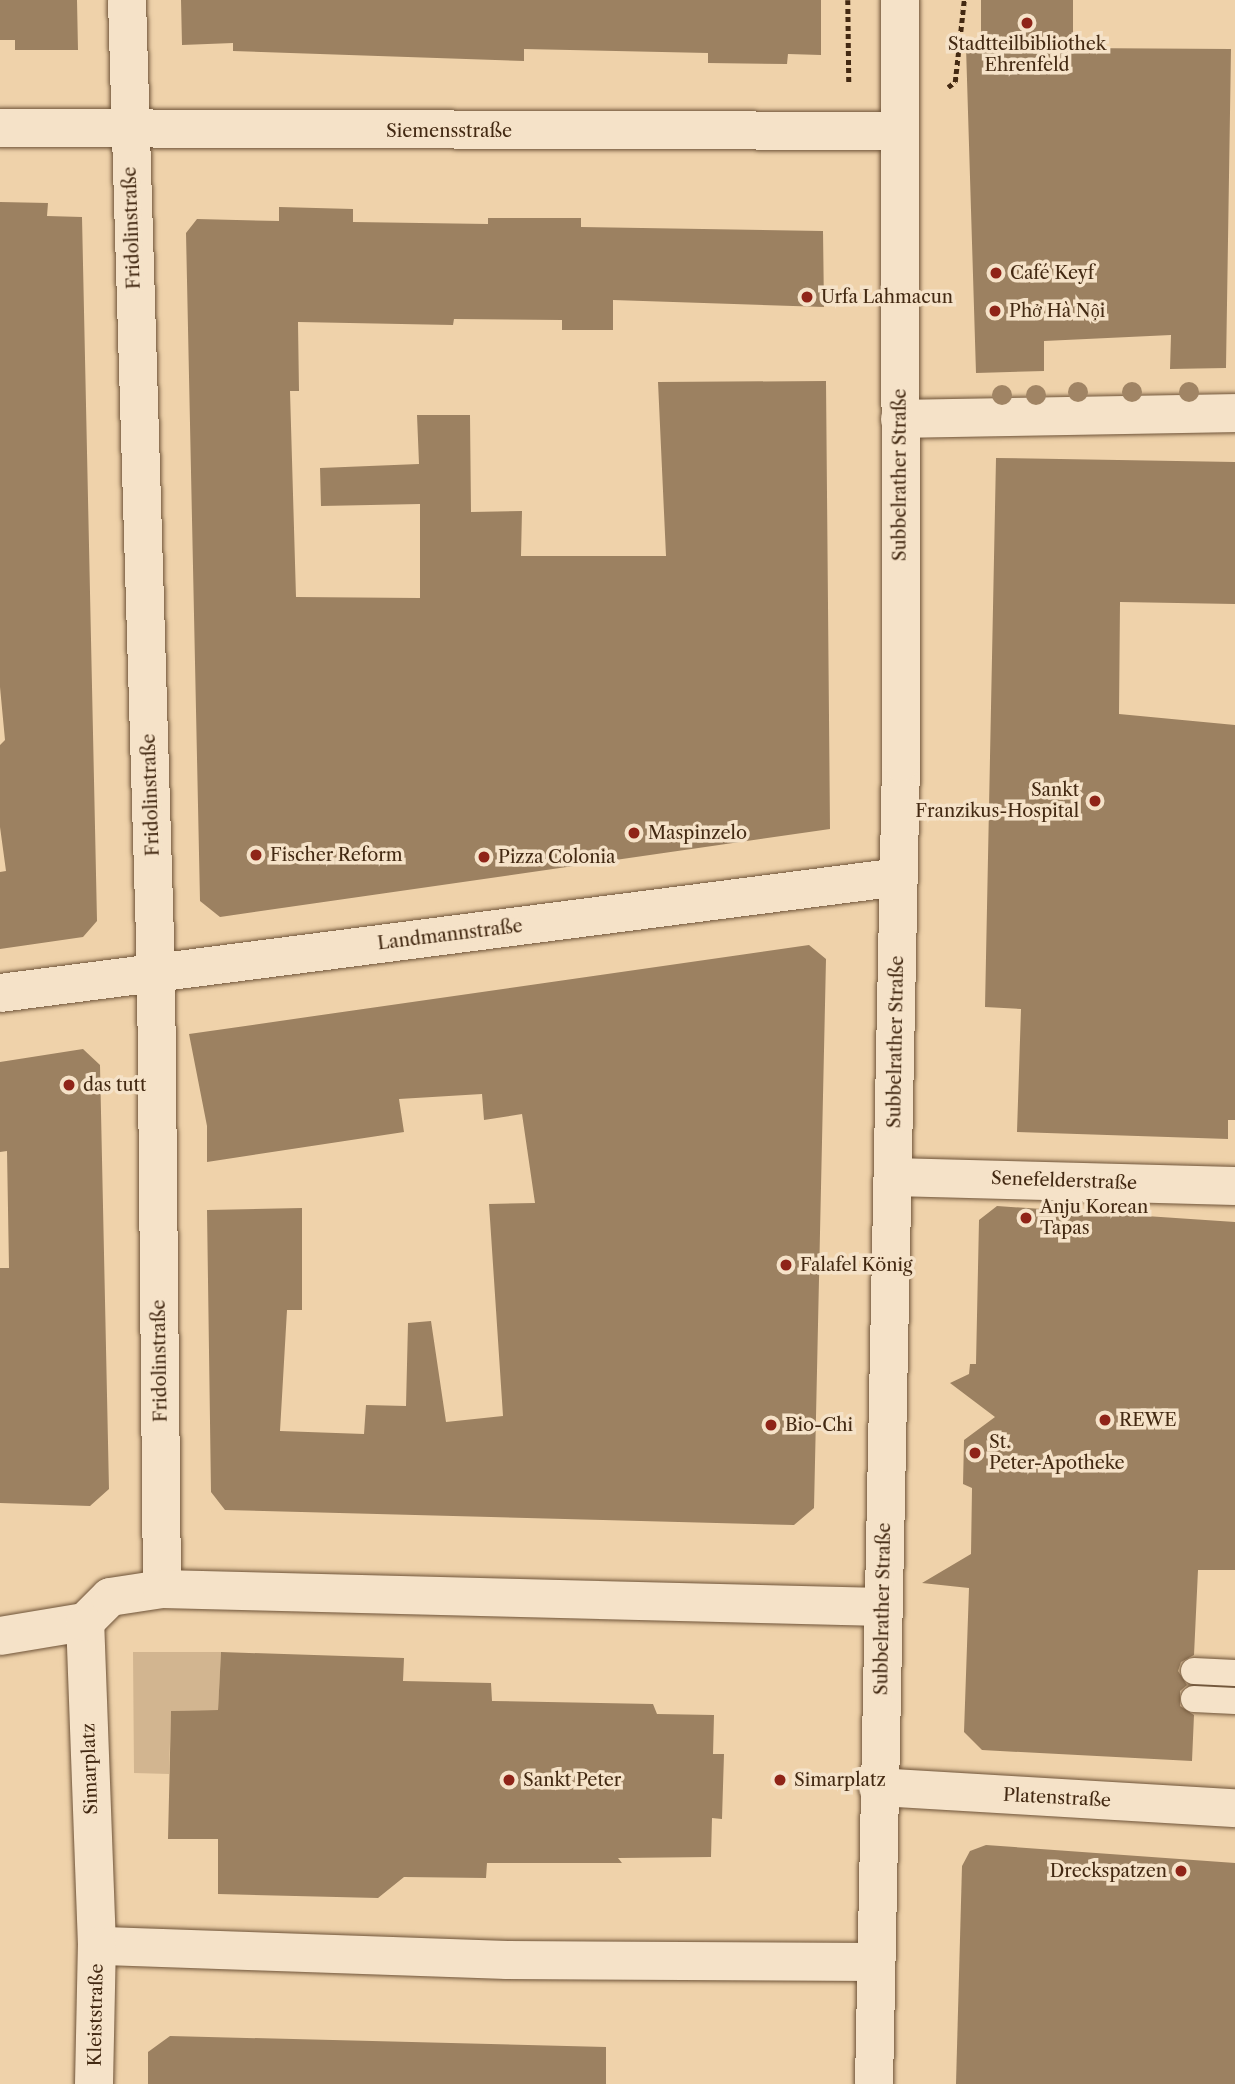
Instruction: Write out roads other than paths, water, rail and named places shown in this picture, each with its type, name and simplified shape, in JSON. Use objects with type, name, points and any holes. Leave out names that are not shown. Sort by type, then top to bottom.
[{"type":"street","name":"Fridolinstraße","points":[[127,0],[156,974],[162,1589]]},
{"type":"street","name":"Subbelrather Straße","points":[[874,2084],[878,1787],[899,877],[900,419],[897,131],[900,0]]},
{"type":"street","name":"Siemensstraße","points":[[0,128],[897,131]]},
{"type":"street","points":[[900,419],[1235,413]]},
{"type":"street","name":"Landmannstraße","points":[[0,993],[899,877]]},
{"type":"street","name":"Senefelderstraße","points":[[893,1177],[1235,1186]]},
{"type":"street","points":[[0,1636],[85,1622],[110,1597],[162,1589],[883,1607]]},
{"type":"street","name":"Simarplatz","points":[[85,1622],[97,1947]]},
{"type":"street","name":"Platenstraße","points":[[878,1787],[1235,1808]]},
{"type":"street","points":[[97,1947],[507,1960],[876,1962]]},
{"type":"street","name":"Kleiststraße","points":[[94,2084],[97,1947]]},
{"type":"lane","points":[[1194,1671],[1235,1673]]},
{"type":"lane","points":[[1194,1699],[1235,1701]]},
{"type":"place","name":"Stadtteilbibliothek Ehrenfeld","points":[[1027,23]]},
{"type":"place","name":"Café Keyf","points":[[996,273]]},
{"type":"place","name":"Urfa Lahmacun","points":[[807,297]]},
{"type":"place","name":"Phở Hà Nội","points":[[995,311]]},
{"type":"place","name":"Sankt Franzikus-Hospital","points":[[1095,801]]},
{"type":"place","name":"Maspinzelo","points":[[634,833]]},
{"type":"place","name":"Fischer Reform","points":[[256,855]]},
{"type":"place","name":"Pizza Colonia","points":[[484,857]]},
{"type":"place","name":"das tutt","points":[[69,1085]]},
{"type":"place","name":"Anju Korean Tapas","points":[[1026,1218]]},
{"type":"place","name":"Falafel König","points":[[786,1265]]},
{"type":"place","name":"REWE","points":[[1105,1420]]},
{"type":"place","name":"Bio-Chi","points":[[771,1425]]},
{"type":"place","name":"St. Peter-Apotheke","points":[[975,1453]]},
{"type":"place","name":"Sankt Peter","points":[[509,1780]]},
{"type":"place","name":"Simarplatz","points":[[780,1780]]},
{"type":"place","name":"Dreckspatzen","points":[[1181,1871]]}]
